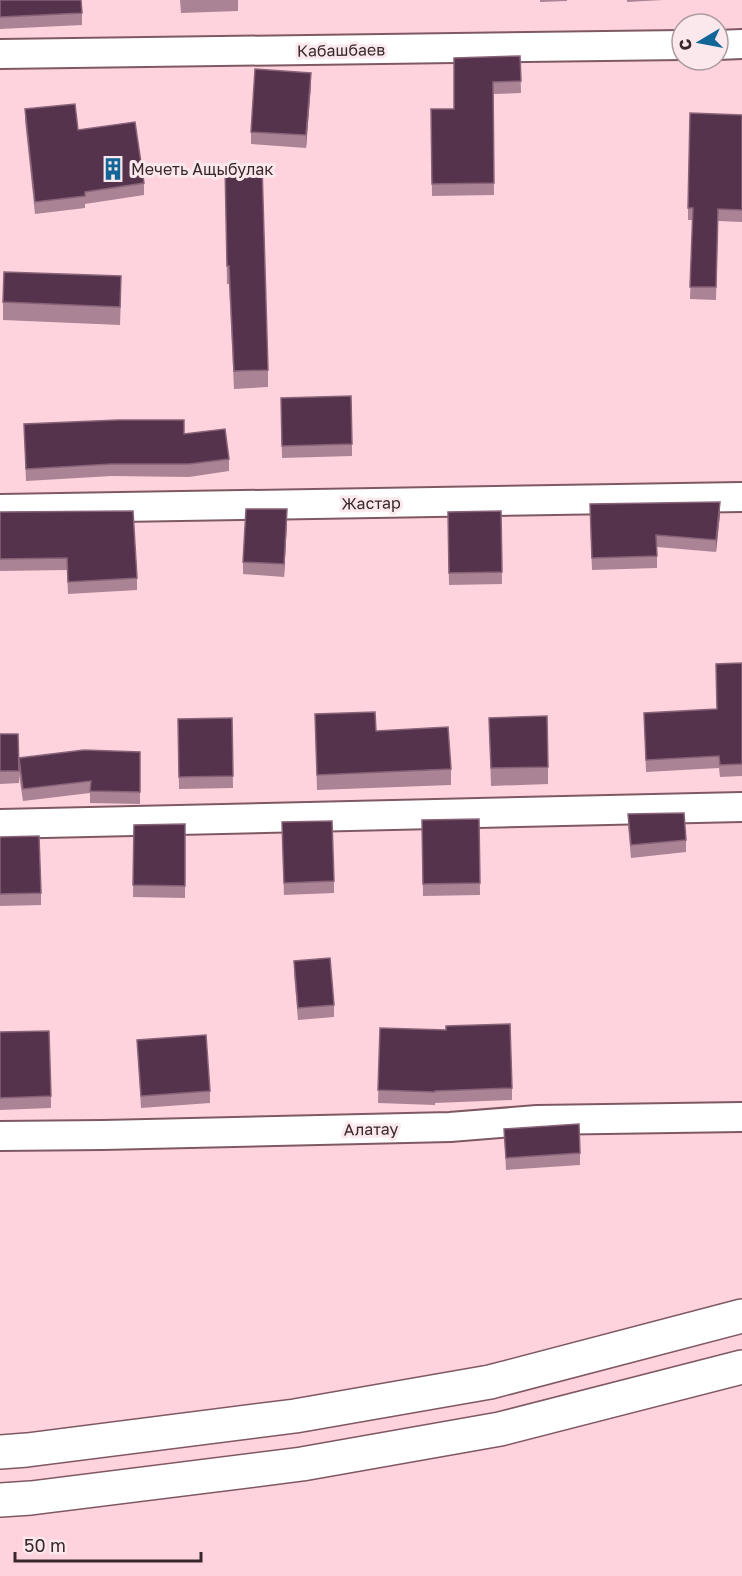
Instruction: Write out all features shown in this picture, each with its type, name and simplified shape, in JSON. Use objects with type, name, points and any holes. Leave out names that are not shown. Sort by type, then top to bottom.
[{"type":"highway","points":[[0,1452],[295,1416],[479,1384],[742,1316]]},
{"type":"highway","points":[[0,1500],[43,1497],[302,1464],[500,1429],[742,1367]]},
{"type":"street","name":"Кабашбаев","points":[[0,54],[670,45]]},
{"type":"street","name":"Жастар","points":[[0,509],[742,496]]},
{"type":"street","points":[[0,824],[742,807]]},
{"type":"street","name":"Алатау","points":[[0,1136],[450,1127],[537,1120],[742,1118]]},
{"type":"building","points":[[0,0],[81,0],[82,13],[0,17]]},
{"type":"building","points":[[520,56],[521,81],[493,82],[494,183],[432,184],[431,109],[454,109],[454,58]]},
{"type":"building","points":[[255,69],[311,73],[306,135],[251,132]]},
{"type":"building","points":[[75,104],[78,130],[135,122],[144,183],[85,192],[85,196],[35,202],[25,109]]},
{"type":"building","points":[[690,113],[742,115],[742,210],[718,209],[716,287],[690,287],[693,208],[688,208]]},
{"type":"building","points":[[262,165],[268,370],[234,371],[229,266],[227,266],[225,166]]},
{"type":"building","points":[[4,272],[121,276],[120,307],[3,302]]},
{"type":"building","points":[[351,396],[352,444],[282,446],[281,398]]},
{"type":"building","points":[[184,420],[184,434],[225,429],[229,459],[189,464],[112,464],[26,469],[24,424]]},
{"type":"building","points":[[720,502],[716,540],[656,535],[657,556],[592,558],[590,504]]},
{"type":"building","points":[[246,509],[287,509],[284,564],[243,562]]},
{"type":"building","points":[[133,511],[137,578],[68,582],[67,558],[0,559],[0,512]]},
{"type":"building","points":[[501,511],[502,572],[449,573],[448,512]]},
{"type":"building","points":[[742,663],[742,764],[720,765],[719,756],[646,760],[644,713],[717,709],[716,664]]},
{"type":"building","points":[[375,712],[376,731],[448,727],[451,769],[317,775],[315,714]]},
{"type":"building","points":[[547,716],[548,767],[491,768],[489,718]]},
{"type":"building","points":[[232,718],[233,776],[179,777],[178,719]]},
{"type":"building","points":[[0,734],[18,734],[19,771],[0,771]]},
{"type":"building","points":[[84,750],[140,752],[140,792],[90,791],[91,781],[23,789],[19,758]]},
{"type":"building","points":[[684,813],[686,840],[631,845],[628,814]]},
{"type":"building","points":[[479,819],[480,883],[423,884],[422,820]]},
{"type":"building","points":[[332,821],[334,881],[284,883],[282,822]]},
{"type":"building","points":[[185,824],[185,886],[133,885],[134,825]]},
{"type":"building","points":[[39,836],[41,893],[0,894],[0,837]]},
{"type":"building","points":[[330,958],[334,1005],[298,1008],[294,961]]},
{"type":"building","points":[[510,1024],[512,1088],[435,1092],[378,1090],[380,1028],[446,1030],[446,1026]]},
{"type":"building","points":[[49,1031],[51,1096],[0,1098],[0,1032]]},
{"type":"building","points":[[206,1035],[210,1091],[141,1096],[137,1040]]},
{"type":"building","points":[[579,1124],[580,1153],[506,1158],[504,1129]]},
{"type":"place","name":"Мечеть Ащыбулак","points":[[113,169]]}]
